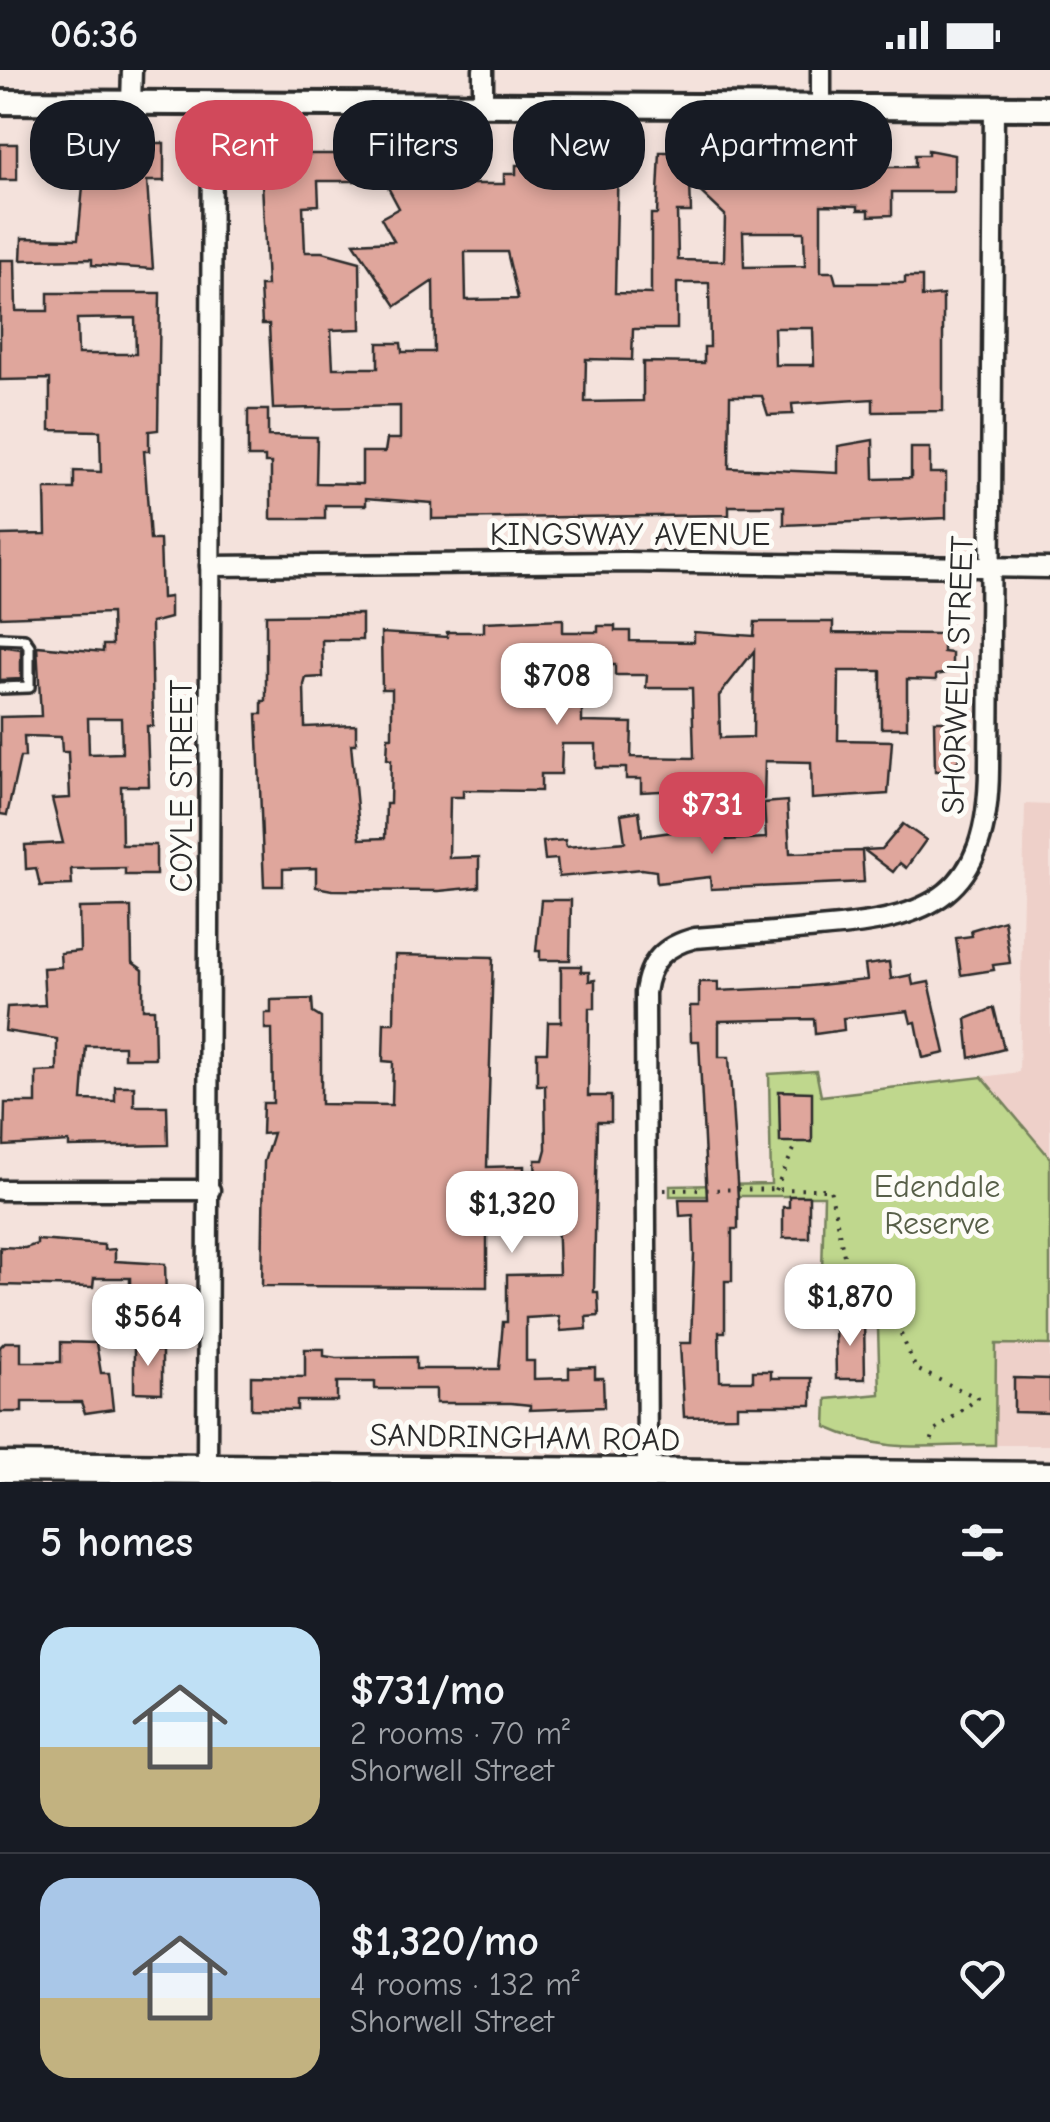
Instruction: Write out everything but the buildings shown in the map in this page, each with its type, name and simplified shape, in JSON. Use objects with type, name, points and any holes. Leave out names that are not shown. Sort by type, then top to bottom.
[{"type":"main road","name":"SANDRINGHAM ROAD","points":[[0,1468],[207,1470],[327,1476],[1050,1478]]},
{"type":"street","points":[[131,100],[132,70]]},
{"type":"street","points":[[483,100],[484,70]]},
{"type":"street","points":[[821,70],[821,100]]},
{"type":"street","points":[[0,102],[30,102]]},
{"type":"street","points":[[493,106],[665,106]]},
{"type":"street","points":[[892,106],[1050,108]]},
{"type":"street","name":"SHORWELL STREET","points":[[647,1478],[647,976],[664,951],[679,942],[888,922],[933,903],[961,877],[978,849],[989,807],[994,107]]},
{"type":"street","name":"COYLE STREET","points":[[207,1470],[212,190]]},
{"type":"street","name":"KINGSWAY AVENUE","points":[[210,566],[624,562],[1050,568]]},
{"type":"street","points":[[0,1190],[210,1190]]},
{"type":"street","points":[[0,1468],[0,1482]]},
{"type":"lane","points":[[0,638],[24,639],[29,646],[29,687],[0,688]]},
{"type":"path","points":[[775,1190],[796,1145]]},
{"type":"path","points":[[659,1190],[830,1189],[845,1270],[855,1289],[889,1311],[916,1369],[976,1395],[976,1402],[934,1431],[930,1447]]},
{"type":"shaded area","points":[[1025,804],[1050,805],[1050,1158],[982,1077],[1019,1072]]},
{"type":"shaded area","points":[[996,1344],[1050,1345],[1050,1445],[995,1445]]},
{"type":"green space","name":"Edendale Reserve","points":[[816,1071],[821,1096],[982,1077],[1050,1158],[1050,1345],[996,1344],[995,1445],[891,1445],[826,1427],[827,1399],[880,1394],[878,1328],[882,1314],[821,1311],[824,1196],[670,1196],[670,1186],[771,1184],[769,1074]]}]
